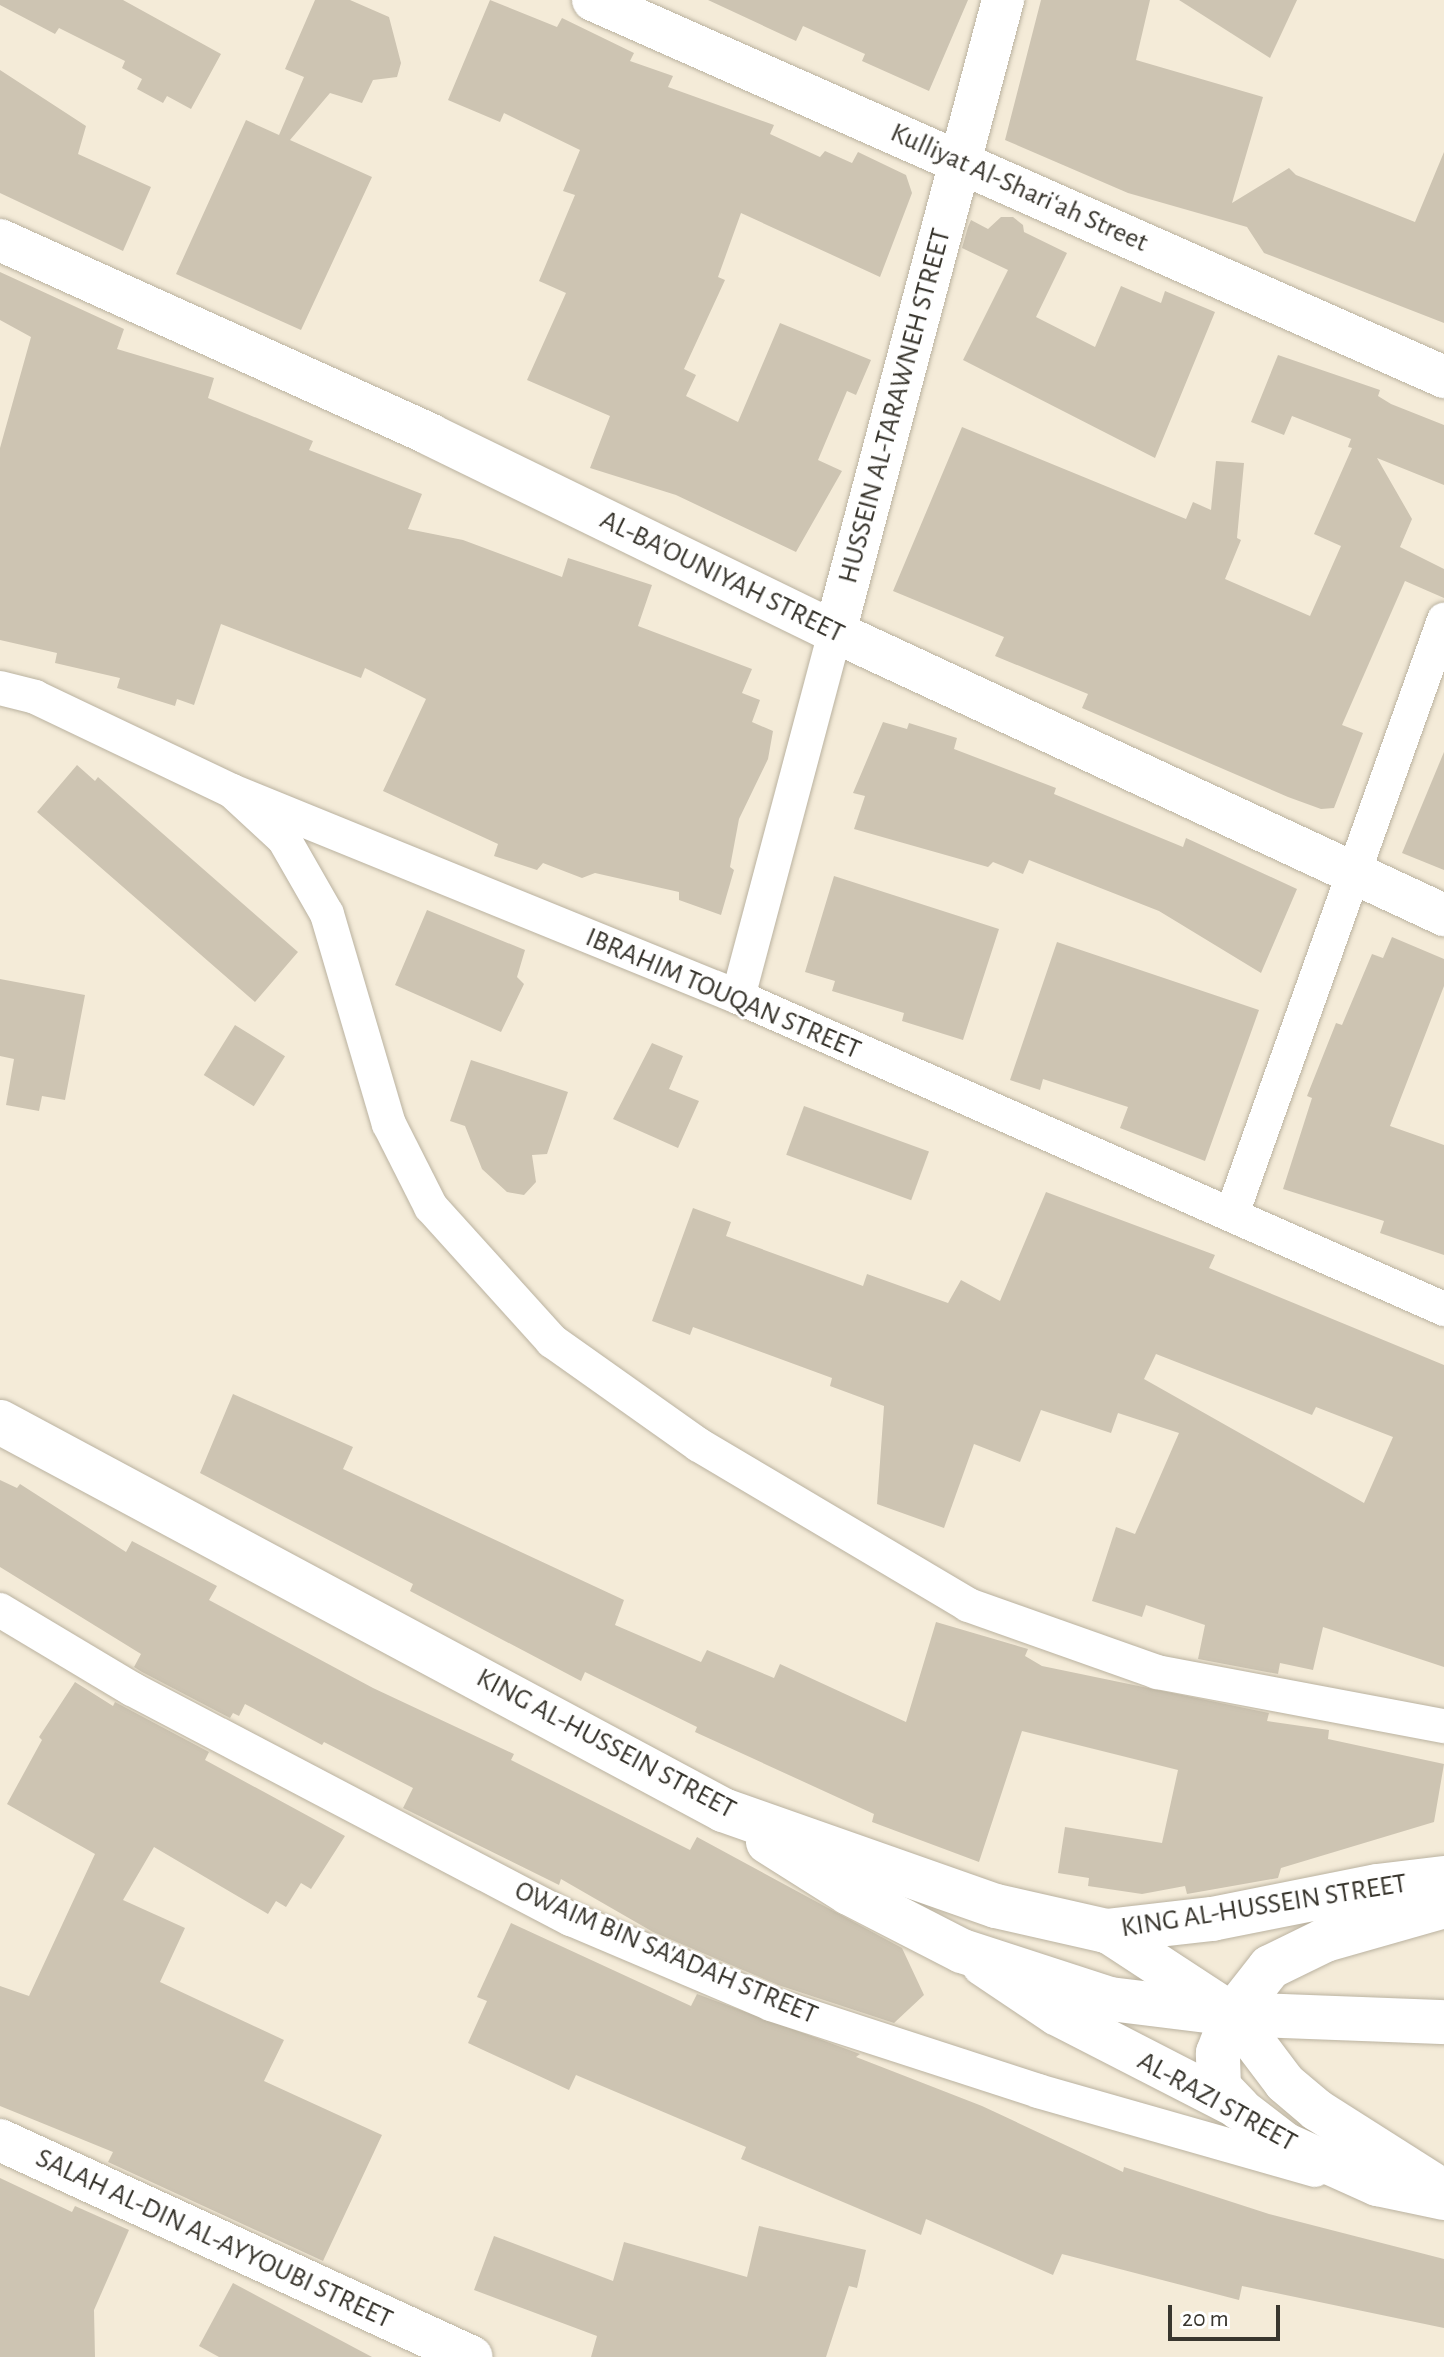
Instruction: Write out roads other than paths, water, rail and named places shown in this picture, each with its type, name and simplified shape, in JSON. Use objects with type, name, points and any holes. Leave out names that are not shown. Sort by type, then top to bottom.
[{"type":"main road","name":"KING AL-HUSSEIN STREET","points":[[0,1422],[723,1810],[996,1906],[1106,1931],[1212,1919],[1377,1886],[1444,1878]]},
{"type":"main road","points":[[723,1810],[816,1875],[962,1951],[1110,1999],[1233,2014],[1444,2022]]},
{"type":"main road","points":[[1239,2108],[1219,2087],[1216,2069],[1233,2014],[1270,1967],[1325,1940],[1444,1906]]},
{"type":"street","name":"Kulliyat Al-Shariʻah Street","points":[[593,0],[960,160],[1217,280],[1444,377]]},
{"type":"street","name":"HUSSEIN AL-TARAWNEH STREET","points":[[738,997],[1003,0]]},
{"type":"street","name":"AL-BA'OUNIYAH STREET","points":[[0,240],[431,435],[835,632],[1444,915]]},
{"type":"street","points":[[1232,1214],[1444,620]]},
{"type":"street","name":"IBRAHIM TOUQAN STREET","points":[[0,688],[35,697],[232,791],[738,997],[1444,1309]]},
{"type":"street","points":[[232,791],[284,839],[327,914],[389,1124],[431,1207],[477,1265],[552,1341],[699,1445],[968,1605],[1157,1672],[1444,1726]]},
{"type":"street","name":"OWAIM BIN SA'ADAH STREET","points":[[0,1610],[132,1689],[571,1919],[771,2004],[1038,2091],[1377,2185]]},
{"type":"street","name":"AL-RAZI STREET","points":[[1106,1931],[1233,2014],[1295,2092],[1369,2147],[1444,2188]]},
{"type":"street","name":"AL-RAZI STREET","points":[[962,1951],[1056,2014],[1239,2108],[1286,2144],[1377,2185],[1444,2199]]},
{"type":"street","name":"SALAH AL-DIN AL-AYYOUBI STREET","points":[[0,2140],[472,2357]]}]
